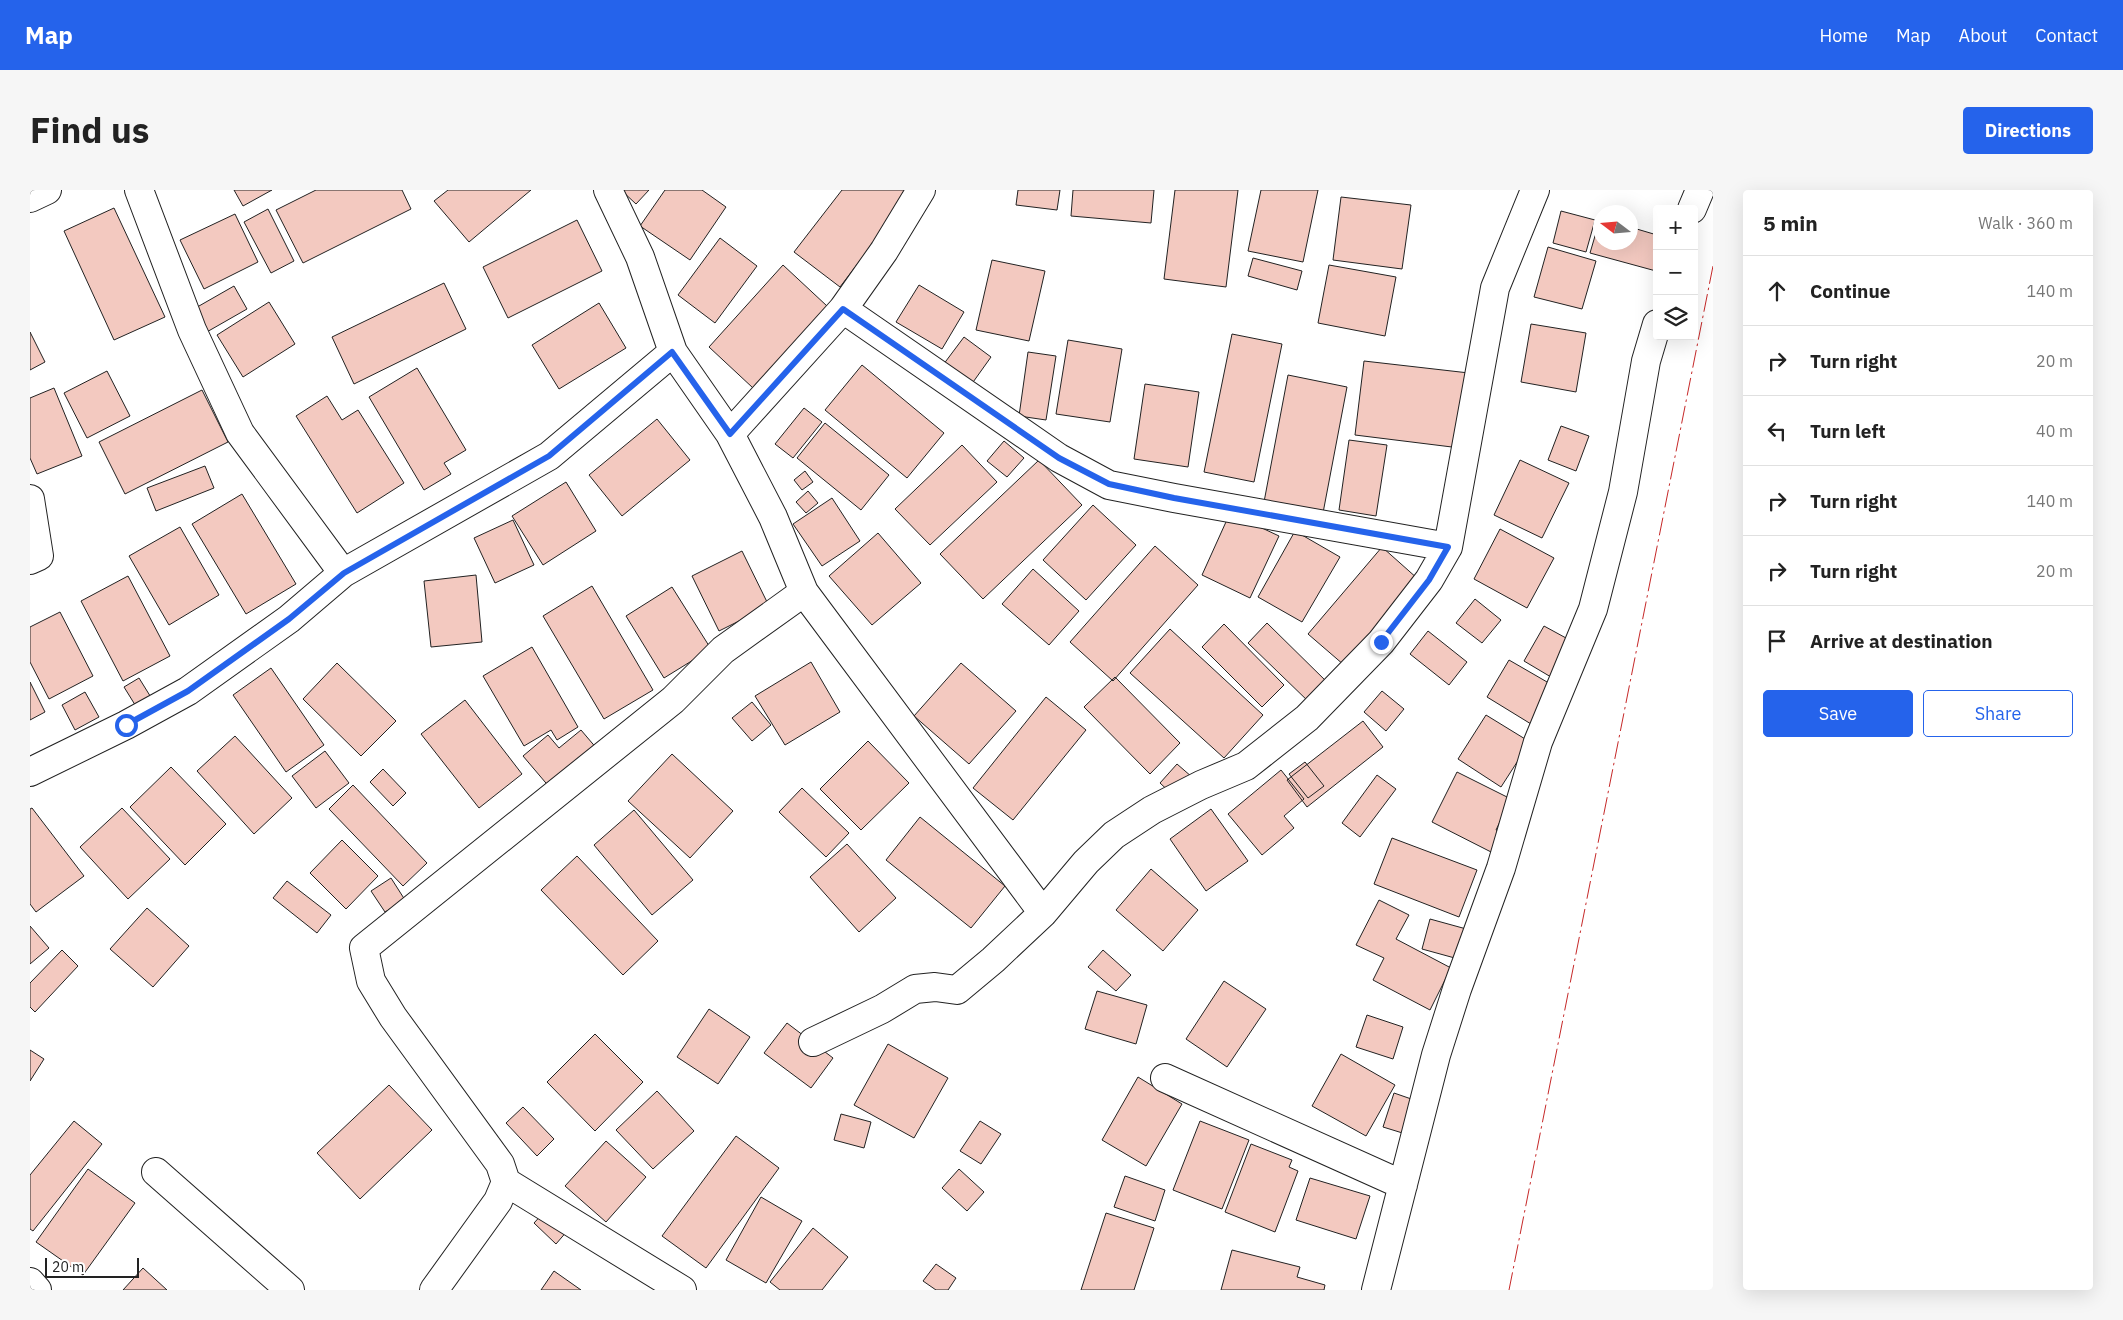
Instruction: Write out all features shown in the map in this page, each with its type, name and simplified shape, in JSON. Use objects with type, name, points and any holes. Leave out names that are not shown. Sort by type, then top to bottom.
[{"type":"street","points":[[30,198],[47,190]]},
{"type":"street","points":[[139,190],[192,330],[240,433],[344,573]]},
{"type":"street","points":[[608,190],[640,257],[672,352],[730,434],[773,517],[804,592],[1043,913]]},
{"type":"street","points":[[730,434],[843,309],[884,252],[922,190]]},
{"type":"street","points":[[813,1042],[882,1010],[914,989],[935,987],[957,990],[993,960],[1043,913],[1086,862],[1114,835],[1152,810],[1201,785],[1246,766],[1307,718],[1381,642],[1429,580],[1448,547],[1495,288],[1535,190]]},
{"type":"street","points":[[1694,205],[1700,190]]},
{"type":"street","points":[[843,309],[1059,458],[1109,484],[1174,498],[1448,547]]},
{"type":"street","points":[[1376,1290],[1436,1055],[1457,989],[1501,868],[1538,742],[1593,609],[1623,492],[1646,361],[1653,337]]},
{"type":"street","points":[[30,772],[126,725],[188,691],[289,619],[344,573],[549,456],[672,352]]},
{"type":"street","points":[[30,498],[39,556],[30,560]]},
{"type":"street","points":[[682,1290],[506,1182],[500,1164],[393,1017],[371,981],[364,948],[673,700],[723,650],[804,592]]},
{"type":"street","points":[[1166,1078],[1403,1185]]},
{"type":"street","points":[[156,1172],[290,1290]]},
{"type":"street","points":[[434,1290],[498,1201],[506,1182]]},
{"type":"street","points":[[30,1282],[37,1290]]},
{"type":"building","points":[[234,190],[272,190],[243,206]]},
{"type":"building","points":[[316,190],[402,190],[411,209],[303,263],[276,210]]},
{"type":"building","points":[[448,190],[531,190],[469,242],[434,201]]},
{"type":"building","points":[[621,190],[649,190],[636,204]]},
{"type":"building","points":[[665,190],[702,190],[726,207],[690,260],[640,226]]},
{"type":"building","points":[[842,190],[909,190],[912,192],[840,287],[794,252]]},
{"type":"building","points":[[1018,190],[1060,190],[1057,210],[1016,205]]},
{"type":"building","points":[[1073,190],[1154,190],[1151,223],[1071,216]]},
{"type":"building","points":[[1175,190],[1238,190],[1226,287],[1164,279]]},
{"type":"building","points":[[1261,190],[1318,190],[1303,262],[1248,251]]},
{"type":"building","points":[[1341,197],[1411,205],[1402,269],[1333,260]]},
{"type":"building","points":[[114,208],[165,317],[114,340],[64,231]]},
{"type":"building","points":[[268,209],[294,261],[271,273],[244,222]]},
{"type":"building","points":[[1561,211],[1593,219],[1593,227],[1586,252],[1553,243]]},
{"type":"building","points":[[235,214],[258,262],[204,289],[180,240]]},
{"type":"building","points":[[577,220],[602,271],[508,318],[483,267]]},
{"type":"building","points":[[1638,229],[1653,234],[1653,270],[1590,253],[1593,243],[1593,250],[1638,250]]},
{"type":"building","points":[[720,238],[757,266],[715,323],[678,295]]},
{"type":"building","points":[[1548,247],[1596,261],[1582,309],[1534,297]]},
{"type":"building","points":[[1253,258],[1302,271],[1297,290],[1248,276]]},
{"type":"building","points":[[992,260],[1045,271],[1029,341],[976,330]]},
{"type":"building","points":[[783,265],[827,306],[753,388],[709,347]]},
{"type":"building","points":[[1329,265],[1396,277],[1385,336],[1318,323]]},
{"type":"building","points":[[444,283],[466,329],[354,384],[332,337]]},
{"type":"building","points":[[919,285],[964,312],[942,349],[896,322]]},
{"type":"building","points":[[234,286],[247,309],[205,333],[192,310]]},
{"type":"building","points":[[269,302],[295,344],[243,377],[217,335]]},
{"type":"building","points":[[599,303],[626,348],[559,389],[532,345]]},
{"type":"building","points":[[1531,324],[1586,333],[1576,392],[1521,382]]},
{"type":"building","points":[[30,332],[45,362],[30,370]]},
{"type":"building","points":[[1232,334],[1282,344],[1254,482],[1204,472]]},
{"type":"building","points":[[964,337],[991,357],[971,385],[943,365]]},
{"type":"building","points":[[1068,340],[1122,349],[1110,422],[1056,414]]},
{"type":"building","points":[[1028,352],[1056,356],[1046,420],[1019,416]]},
{"type":"building","points":[[1364,361],[1469,373],[1460,448],[1355,435]]},
{"type":"building","points":[[862,365],[944,433],[907,478],[825,410]]},
{"type":"building","points":[[417,368],[466,450],[444,463],[451,474],[424,490],[369,397]]},
{"type":"building","points":[[107,371],[130,416],[87,438],[64,393]]},
{"type":"building","points":[[1288,375],[1347,387],[1323,513],[1264,502]]},
{"type":"building","points":[[1145,384],[1199,392],[1188,467],[1134,459]]},
{"type":"building","points":[[54,388],[82,456],[37,474],[30,458],[30,398]]},
{"type":"building","points":[[202,390],[228,442],[125,494],[99,442]]},
{"type":"building","points":[[327,396],[342,420],[358,410],[404,483],[357,513],[296,416]]},
{"type":"building","points":[[804,408],[822,422],[793,458],[775,444]]},
{"type":"building","points":[[657,419],[690,460],[622,516],[589,475]]},
{"type":"building","points":[[825,423],[889,475],[861,510],[797,458]]},
{"type":"building","points":[[1561,426],[1589,436],[1576,471],[1548,460]]},
{"type":"building","points":[[1349,440],[1387,445],[1376,516],[1339,510]]},
{"type":"building","points":[[1004,441],[1024,458],[1007,477],[987,461]]},
{"type":"building","points":[[962,445],[997,482],[930,545],[895,509]]},
{"type":"building","points":[[1039,460],[1082,505],[983,599],[940,554]]},
{"type":"building","points":[[1520,460],[1569,483],[1542,538],[1494,515]]},
{"type":"building","points":[[205,466],[214,488],[156,511],[147,488]]},
{"type":"building","points":[[805,471],[813,482],[802,490],[794,480]]},
{"type":"building","points":[[566,482],[596,531],[543,565],[512,516]]},
{"type":"building","points":[[808,491],[818,503],[806,513],[796,502]]},
{"type":"building","points":[[242,494],[296,584],[246,614],[192,524]]},
{"type":"building","points":[[832,498],[860,541],[822,566],[793,524]]},
{"type":"building","points":[[1093,505],[1136,545],[1086,600],[1043,560]]},
{"type":"building","points":[[1230,513],[1279,536],[1250,598],[1202,575]]},
{"type":"building","points":[[513,520],[534,565],[495,583],[474,538]]},
{"type":"building","points":[[180,527],[219,595],[169,625],[129,556]]},
{"type":"building","points":[[1500,529],[1554,558],[1527,608],[1474,579]]},
{"type":"building","points":[[1295,531],[1340,557],[1302,622],[1258,597]]},
{"type":"building","points":[[878,533],[921,583],[872,625],[829,576]]},
{"type":"building","points":[[1155,546],[1198,585],[1113,681],[1070,642]]},
{"type":"building","points":[[1382,547],[1418,579],[1344,665],[1308,634]]},
{"type":"building","points":[[742,551],[769,606],[719,631],[692,576]]},
{"type":"building","points":[[1033,569],[1079,611],[1049,645],[1002,604]]},
{"type":"building","points":[[476,575],[482,642],[431,647],[424,581]]},
{"type":"building","points":[[128,576],[170,656],[123,681],[81,601]]},
{"type":"building","points":[[592,586],[653,690],[604,719],[543,616]]},
{"type":"building","points":[[672,587],[711,649],[664,678],[626,616]]},
{"type":"building","points":[[1475,599],[1501,620],[1482,643],[1456,623]]},
{"type":"building","points":[[60,612],[93,676],[49,699],[30,662],[30,627]]},
{"type":"building","points":[[1267,623],[1329,684],[1311,704],[1248,643]]},
{"type":"building","points":[[1224,624],[1284,685],[1262,707],[1202,647]]},
{"type":"building","points":[[1544,626],[1577,644],[1556,680],[1524,661]]},
{"type":"building","points":[[1170,629],[1263,715],[1224,758],[1130,673]]},
{"type":"building","points":[[1428,631],[1467,662],[1449,685],[1410,654]]},
{"type":"building","points":[[532,647],[578,727],[557,740],[551,730],[524,746],[483,676]]},
{"type":"building","points":[[1509,660],[1554,686],[1531,724],[1487,697]]},
{"type":"building","points":[[811,662],[840,712],[785,745],[755,696]]},
{"type":"building","points":[[337,663],[396,721],[361,756],[303,699]]},
{"type":"building","points":[[961,663],[1016,711],[969,764],[914,716]]},
{"type":"building","points":[[271,668],[324,745],[286,772],[233,695]]},
{"type":"building","points":[[1115,677],[1180,743],[1150,774],[1084,707]]},
{"type":"building","points":[[139,678],[152,699],[137,708],[124,687]]},
{"type":"building","points":[[30,682],[45,712],[30,720]]},
{"type":"building","points":[[1382,691],[1404,709],[1386,731],[1364,712]]},
{"type":"building","points":[[85,692],[99,717],[75,730],[62,705]]},
{"type":"building","points":[[1046,697],[1086,730],[1013,820],[973,788]]},
{"type":"building","points":[[465,700],[522,774],[479,808],[421,734]]},
{"type":"building","points":[[752,702],[771,725],[752,741],[732,718]]},
{"type":"building","points":[[1486,715],[1530,742],[1501,787],[1458,759]]},
{"type":"building","points":[[1363,721],[1383,747],[1307,807],[1287,780]]},
{"type":"building","points":[[581,730],[598,750],[551,789],[523,756],[548,735],[559,748]]},
{"type":"building","points":[[235,736],[292,798],[254,834],[197,771]]},
{"type":"building","points":[[868,741],[909,783],[861,830],[820,789]]},
{"type":"building","points":[[325,751],[349,783],[316,808],[292,776]]},
{"type":"building","points":[[672,754],[733,811],[690,858],[628,801]]},
{"type":"building","points":[[1305,762],[1324,786],[1308,798],[1289,774]]},
{"type":"building","points":[[1177,764],[1192,777],[1174,796],[1160,783]]},
{"type":"building","points":[[171,767],[226,824],[185,865],[130,807]]},
{"type":"building","points":[[383,769],[406,793],[393,806],[370,782]]},
{"type":"building","points":[[1281,770],[1304,799],[1284,816],[1294,828],[1262,855],[1228,814]]},
{"type":"building","points":[[1457,772],[1511,799],[1496,830],[1505,834],[1495,854],[1432,822]]},
{"type":"building","points":[[1377,775],[1396,789],[1360,837],[1342,823]]},
{"type":"building","points":[[353,785],[427,863],[403,886],[329,809]]},
{"type":"building","points":[[802,788],[849,833],[826,857],[779,812]]},
{"type":"building","points":[[32,808],[84,876],[36,912],[30,904],[30,809]]},
{"type":"building","points":[[122,808],[170,859],[128,899],[80,847]]},
{"type":"building","points":[[1211,809],[1248,861],[1206,891],[1170,839]]},
{"type":"building","points":[[634,810],[693,880],[652,915],[594,845]]},
{"type":"building","points":[[920,817],[1005,886],[971,928],[886,860]]},
{"type":"building","points":[[1392,838],[1477,870],[1459,917],[1374,884]]},
{"type":"building","points":[[342,840],[378,876],[346,909],[310,873]]},
{"type":"building","points":[[847,844],[896,898],[859,932],[810,877]]},
{"type":"building","points":[[577,856],[658,941],[623,975],[541,890]]},
{"type":"building","points":[[1151,869],[1198,910],[1163,951],[1116,910]]},
{"type":"building","points":[[391,878],[405,900],[385,912],[371,891]]},
{"type":"building","points":[[287,881],[331,915],[317,933],[273,898]]},
{"type":"building","points":[[1379,900],[1409,915],[1396,939],[1451,968],[1430,1010],[1373,980],[1384,958],[1356,945]]},
{"type":"building","points":[[147,908],[189,946],[153,987],[110,949]]},
{"type":"building","points":[[1430,919],[1470,930],[1462,960],[1422,949]]},
{"type":"building","points":[[30,926],[49,948],[30,964]]},
{"type":"building","points":[[62,950],[78,966],[35,1012],[30,1007],[30,983]]},
{"type":"building","points":[[1103,950],[1131,975],[1116,991],[1088,967]]},
{"type":"building","points":[[1224,981],[1266,1009],[1227,1067],[1186,1039]]},
{"type":"building","points":[[1097,991],[1147,1005],[1136,1044],[1085,1029]]},
{"type":"building","points":[[709,1009],[750,1037],[718,1084],[677,1057]]},
{"type":"building","points":[[1367,1015],[1403,1027],[1393,1059],[1356,1047]]},
{"type":"building","points":[[787,1023],[833,1058],[811,1088],[764,1053]]},
{"type":"building","points":[[595,1034],[643,1082],[595,1131],[547,1082]]},
{"type":"building","points":[[888,1044],[948,1078],[914,1138],[854,1105]]},
{"type":"building","points":[[30,1050],[44,1059],[30,1081]]},
{"type":"building","points":[[1341,1054],[1395,1085],[1366,1136],[1312,1106]]},
{"type":"building","points":[[1138,1077],[1182,1104],[1146,1166],[1102,1140]]},
{"type":"building","points":[[389,1085],[432,1130],[360,1199],[317,1153]]},
{"type":"building","points":[[657,1091],[694,1131],[653,1169],[616,1130]]},
{"type":"building","points":[[1394,1093],[1420,1102],[1409,1135],[1383,1127]]},
{"type":"building","points":[[523,1107],[554,1139],[537,1156],[506,1123]]},
{"type":"building","points":[[841,1114],[871,1122],[864,1148],[834,1140]]},
{"type":"building","points":[[74,1121],[102,1144],[33,1231],[30,1229],[30,1175]]},
{"type":"building","points":[[980,1121],[1001,1134],[981,1164],[960,1151]]},
{"type":"building","points":[[1200,1121],[1249,1140],[1222,1209],[1173,1190]]},
{"type":"building","points":[[736,1136],[779,1168],[706,1268],[662,1236]]},
{"type":"building","points":[[606,1141],[646,1177],[606,1222],[565,1186]]},
{"type":"building","points":[[1251,1144],[1292,1160],[1289,1167],[1298,1171],[1275,1232],[1225,1212]]},
{"type":"building","points":[[88,1169],[135,1203],[83,1275],[36,1242]]},
{"type":"building","points":[[959,1169],[984,1192],[967,1211],[942,1188]]},
{"type":"building","points":[[1125,1176],[1165,1190],[1155,1221],[1114,1207]]},
{"type":"building","points":[[1310,1178],[1370,1196],[1356,1239],[1296,1220]]},
{"type":"building","points":[[761,1197],[802,1221],[766,1283],[726,1260]]},
{"type":"building","points":[[546,1210],[568,1230],[556,1244],[534,1223]]},
{"type":"building","points":[[1106,1213],[1154,1228],[1134,1290],[1081,1290]]},
{"type":"building","points":[[813,1228],[848,1257],[822,1290],[780,1290],[770,1282]]},
{"type":"building","points":[[1232,1250],[1300,1267],[1297,1277],[1325,1285],[1324,1290],[1221,1290]]},
{"type":"building","points":[[936,1264],[956,1278],[948,1290],[936,1290],[923,1281]]},
{"type":"building","points":[[143,1268],[167,1290],[123,1290]]},
{"type":"building","points":[[554,1271],[581,1290],[541,1290]]},
{"type":"power","points":[[1509,1290],[1713,266]]},
{"type":"route","points":[[126,725],[188,691],[289,619],[344,573],[549,456],[672,352],[730,434],[843,309],[1059,458],[1109,484],[1174,498],[1448,547],[1429,580],[1381,642]]}]
